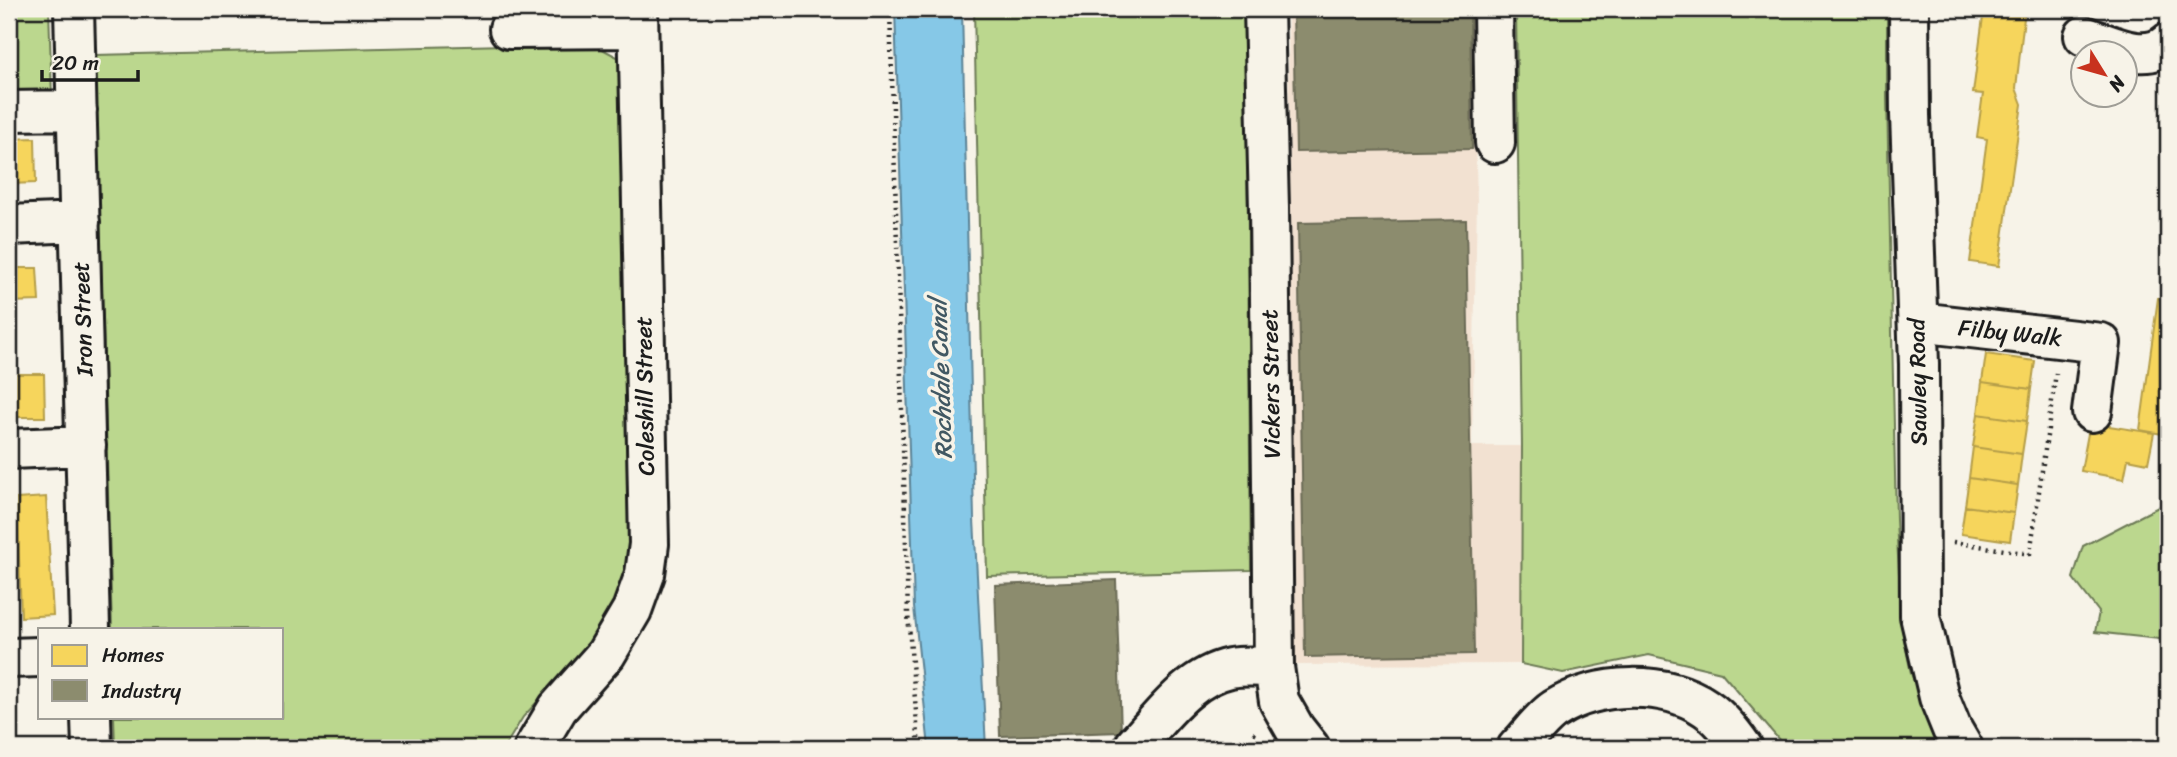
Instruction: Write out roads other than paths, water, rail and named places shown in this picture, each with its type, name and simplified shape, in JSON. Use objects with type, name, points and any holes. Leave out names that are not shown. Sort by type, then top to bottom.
[{"type":"street","name":"Iron Street","points":[[74,9],[90,628]]},
{"type":"street","name":"Vickers Street","points":[[1264,9],[1269,195],[1273,667],[1279,701],[1310,748]]},
{"type":"street","points":[[1493,9],[1495,143]]},
{"type":"street","name":"Sawley Road","points":[[1909,9],[1918,322],[1920,616],[1939,698],[1963,748]]},
{"type":"street","points":[[509,29],[638,18]]},
{"type":"street","name":"Coleshill Street","points":[[534,748],[558,708],[607,654],[632,610],[645,574],[648,530],[638,18]]},
{"type":"street","points":[[2084,36],[2147,54],[2168,43]]},
{"type":"street","points":[[9,111],[77,110]]},
{"type":"street","points":[[9,225],[80,222]]},
{"type":"street","name":"Filby Walk","points":[[1918,322],[2099,356],[2092,412]]},
{"type":"street","points":[[9,449],[86,446]]},
{"type":"street","points":[[9,658],[38,657]]},
{"type":"street","points":[[1135,745],[1184,691],[1212,673],[1234,667],[1273,667]]},
{"type":"street","points":[[1517,748],[1554,710],[1585,695],[1630,686],[1673,694],[1706,708],[1743,748]]},
{"type":"street","points":[[91,718],[92,748]]},
{"type":"water","name":"Rochdale Canal","points":[[895,9],[962,9],[974,519],[986,748],[929,748],[914,607]]}]
